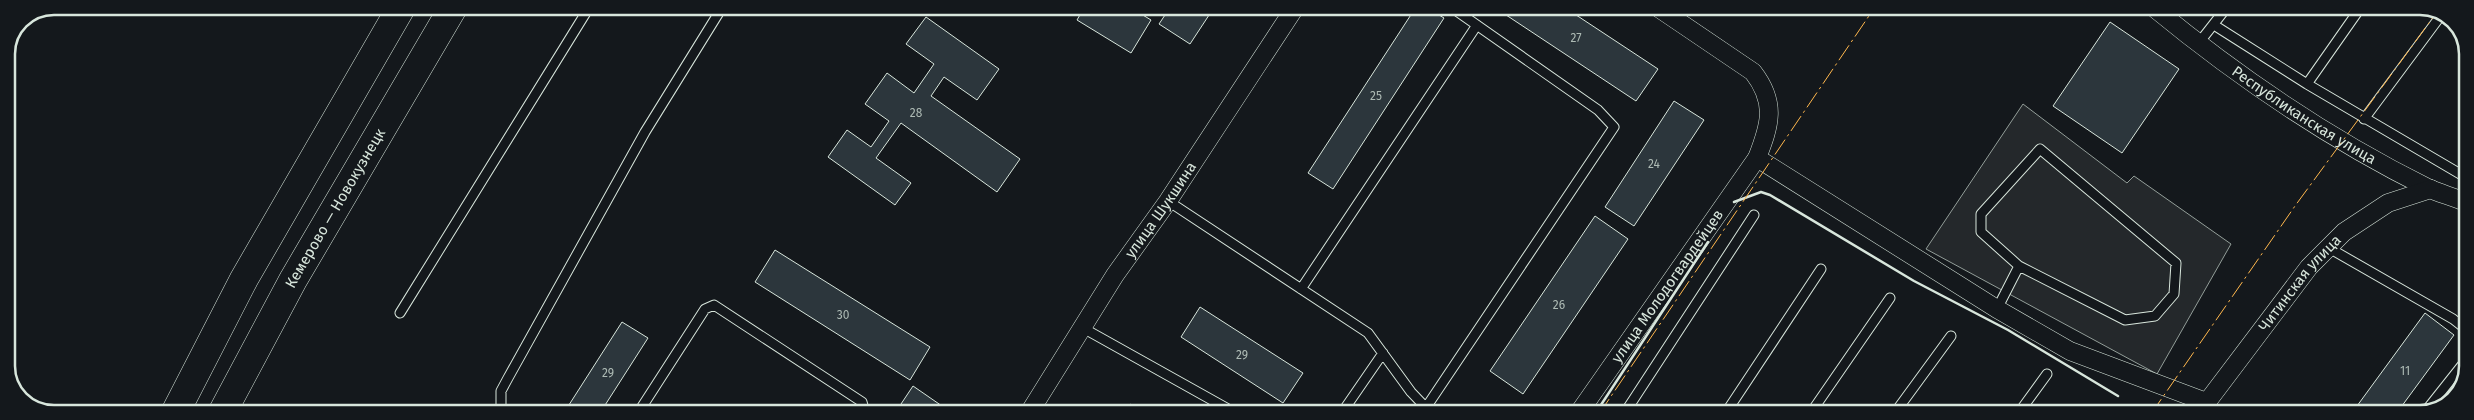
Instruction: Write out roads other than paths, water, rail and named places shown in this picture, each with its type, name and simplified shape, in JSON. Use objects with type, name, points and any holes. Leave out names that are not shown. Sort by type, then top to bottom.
[{"type":"highway","points":[[179,405],[244,279],[397,15]]},
{"type":"highway","name":"Кемерово — Новокузнецк","points":[[226,405],[293,280],[449,15]]},
{"type":"street","name":"улица Шукшина","points":[[1035,405],[1115,275],[1168,201],[1290,15]]},
{"type":"street","name":"улица Молодогвардейцев","points":[[1584,405],[1757,158],[1768,131],[1770,112],[1762,83],[1753,72],[1670,15]]},
{"type":"street","name":"Республиканская улица","points":[[2163,15],[2198,44],[2294,111],[2362,153],[2431,189],[2459,200]]},
{"type":"street","points":[[1757,158],[1997,309],[2070,351],[2195,405]]},
{"type":"street","name":"Читинская улица","points":[[2204,405],[2309,267],[2344,232],[2388,203],[2431,189]]},
{"type":"lane","points":[[400,313],[584,15]]},
{"type":"lane","points":[[501,405],[501,391],[508,378],[645,132],[717,15]]},
{"type":"lane","points":[[1432,405],[1614,127],[1598,110],[1464,15]]},
{"type":"lane","points":[[2198,44],[2221,15]]},
{"type":"lane","points":[[2307,84],[2355,15]]},
{"type":"lane","points":[[2364,118],[2438,20]]},
{"type":"lane","points":[[2214,24],[2307,84],[2459,173]]},
{"type":"lane","points":[[1301,289],[1477,25]]},
{"type":"lane","points":[[2040,149],[2176,263],[2174,294],[2155,316],[2125,320],[2019,266],[1981,232],[1981,214],[2040,149]]},
{"type":"lane","points":[[1168,201],[1368,334],[1423,405]]},
{"type":"lane","points":[[1630,405],[1754,215]]},
{"type":"lane","points":[[2329,248],[2459,324]]},
{"type":"lane","points":[[1997,309],[2019,266]]},
{"type":"lane","points":[[1732,405],[1821,269]]},
{"type":"lane","points":[[1816,405],[1890,298]]},
{"type":"lane","points":[[643,405],[705,310],[714,305],[862,402],[863,405]]},
{"type":"lane","points":[[1083,328],[1222,405]]},
{"type":"lane","points":[[1901,405],[1951,336]]},
{"type":"lane","points":[[1347,405],[1383,353]]},
{"type":"lane","points":[[2431,403],[2459,369]]},
{"type":"lane","points":[[2025,405],[2047,374]]}]
